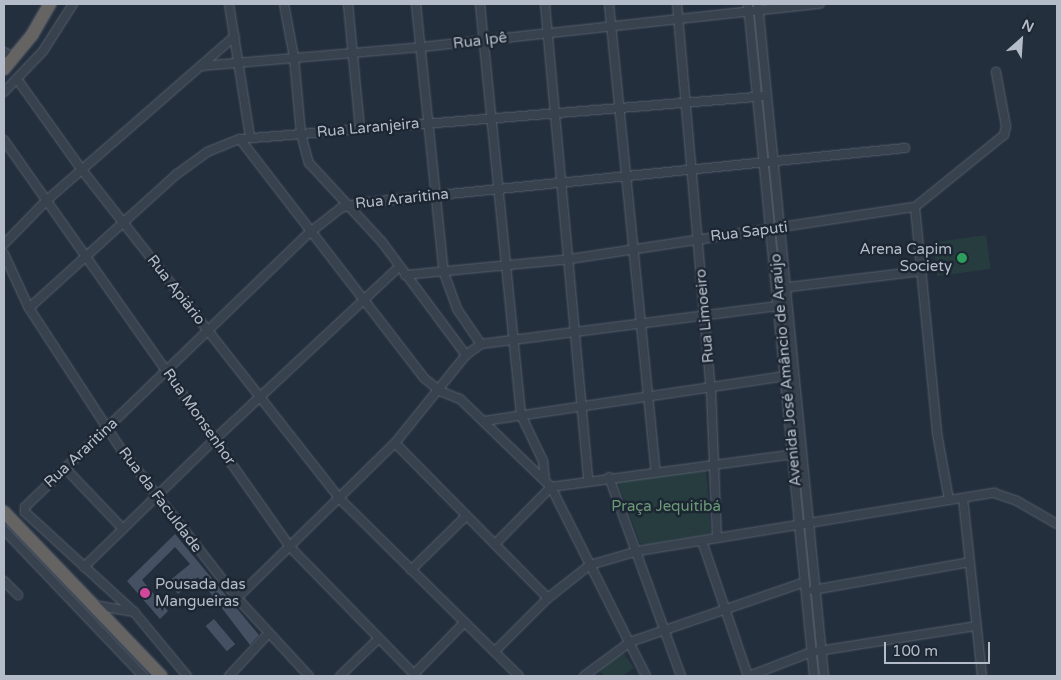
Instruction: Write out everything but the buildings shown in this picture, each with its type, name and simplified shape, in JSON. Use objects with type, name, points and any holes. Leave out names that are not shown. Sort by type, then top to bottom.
[{"type":"highway","points":[[4,69],[9,55],[50,4]]},
{"type":"highway","points":[[4,512],[161,676]]},
{"type":"street","points":[[4,92],[43,52],[73,4]]},
{"type":"street","points":[[229,4],[250,137]]},
{"type":"street","points":[[284,4],[294,57],[300,134],[311,166],[348,205],[406,275],[466,355]]},
{"type":"street","points":[[348,4],[360,129]]},
{"type":"street","points":[[416,4],[430,122],[435,196],[444,273],[457,309],[481,344]]},
{"type":"street","points":[[480,4],[511,341],[521,416],[542,461],[545,479]]},
{"type":"street","points":[[545,4],[560,183],[570,259],[573,332],[588,480]]},
{"type":"street","points":[[610,4],[644,324],[656,473]]},
{"type":"street","name":"Rua Limoeiro","points":[[678,4],[711,389],[717,538]]},
{"type":"street","points":[[748,4],[765,162],[777,229]]},
{"type":"street","points":[[758,4],[775,161],[777,229]]},
{"type":"street","name":"Rua Ipê","points":[[201,66],[422,48],[548,32],[749,13],[820,4]]},
{"type":"street","points":[[4,244],[47,200],[234,36]]},
{"type":"street","points":[[949,500],[937,433],[915,207],[1005,133],[996,72]]},
{"type":"street","name":"Rua Apiário","points":[[17,79],[82,170],[261,395],[339,498],[519,676]]},
{"type":"street","name":"Rua Laranjeira","points":[[29,308],[122,221],[197,158],[250,137],[767,96]]},
{"type":"street","name":"Rua Monsenhor","points":[[4,140],[289,546],[415,675]]},
{"type":"street","points":[[240,140],[309,233],[424,378],[440,391],[460,399],[545,479],[551,487],[646,676]]},
{"type":"street","name":"Rua Araritina","points":[[84,567],[25,512],[26,504],[109,429],[166,371],[209,332],[309,233],[348,205],[905,148]]},
{"type":"street","name":"Rua Saputi","points":[[406,275],[444,273],[570,259],[915,207]]},
{"type":"street","name":"Avenida José Amâncio de Araújo","points":[[777,229],[790,375],[799,526],[814,676]]},
{"type":"street","name":"Rua da Faculdade","points":[[4,254],[29,308],[156,497],[237,598],[268,634],[309,676]]},
{"type":"street","points":[[187,676],[134,612],[84,567],[261,395],[399,267]]},
{"type":"street","points":[[782,288],[922,271]]},
{"type":"street","points":[[237,598],[395,443],[440,391],[466,355],[481,344],[783,305]]},
{"type":"street","points":[[484,421],[581,405],[651,398],[711,389],[790,375],[816,590],[824,676]]},
{"type":"street","points":[[395,443],[548,598]]},
{"type":"street","points":[[495,544],[551,487],[609,477],[715,467],[794,454]]},
{"type":"street","points":[[65,468],[123,529]]},
{"type":"street","points":[[609,477],[638,551],[662,631],[681,676]]},
{"type":"street","points":[[494,651],[548,598],[590,565],[638,551],[949,500],[999,494],[1057,524]]},
{"type":"street","points":[[963,498],[982,676]]},
{"type":"street","points":[[411,570],[466,516]]},
{"type":"street","points":[[4,530],[144,676]]},
{"type":"street","points":[[702,541],[748,676],[812,652],[976,626]]},
{"type":"street","points":[[806,591],[970,562]]},
{"type":"street","points":[[4,581],[18,595]]},
{"type":"street","points":[[584,676],[630,642],[805,582]]},
{"type":"street","points":[[94,605],[134,612]]},
{"type":"street","points":[[415,675],[464,622]]},
{"type":"street","points":[[229,676],[268,634]]},
{"type":"street","points":[[340,676],[378,639]]},
{"type":"green space","name":"Arena Capim Society","points":[[986,235],[991,269],[937,276],[933,243]]},
{"type":"green space","name":"Praça Jequitibá","points":[[706,470],[711,534],[645,545],[640,543],[617,481]]},
{"type":"green space","points":[[623,652],[634,668],[622,676],[603,676],[599,670]]},
{"type":"place","name":"Arena Capim Society","points":[[962,258]]},
{"type":"place","name":"Pousada das Mangueiras","points":[[145,593]]}]
